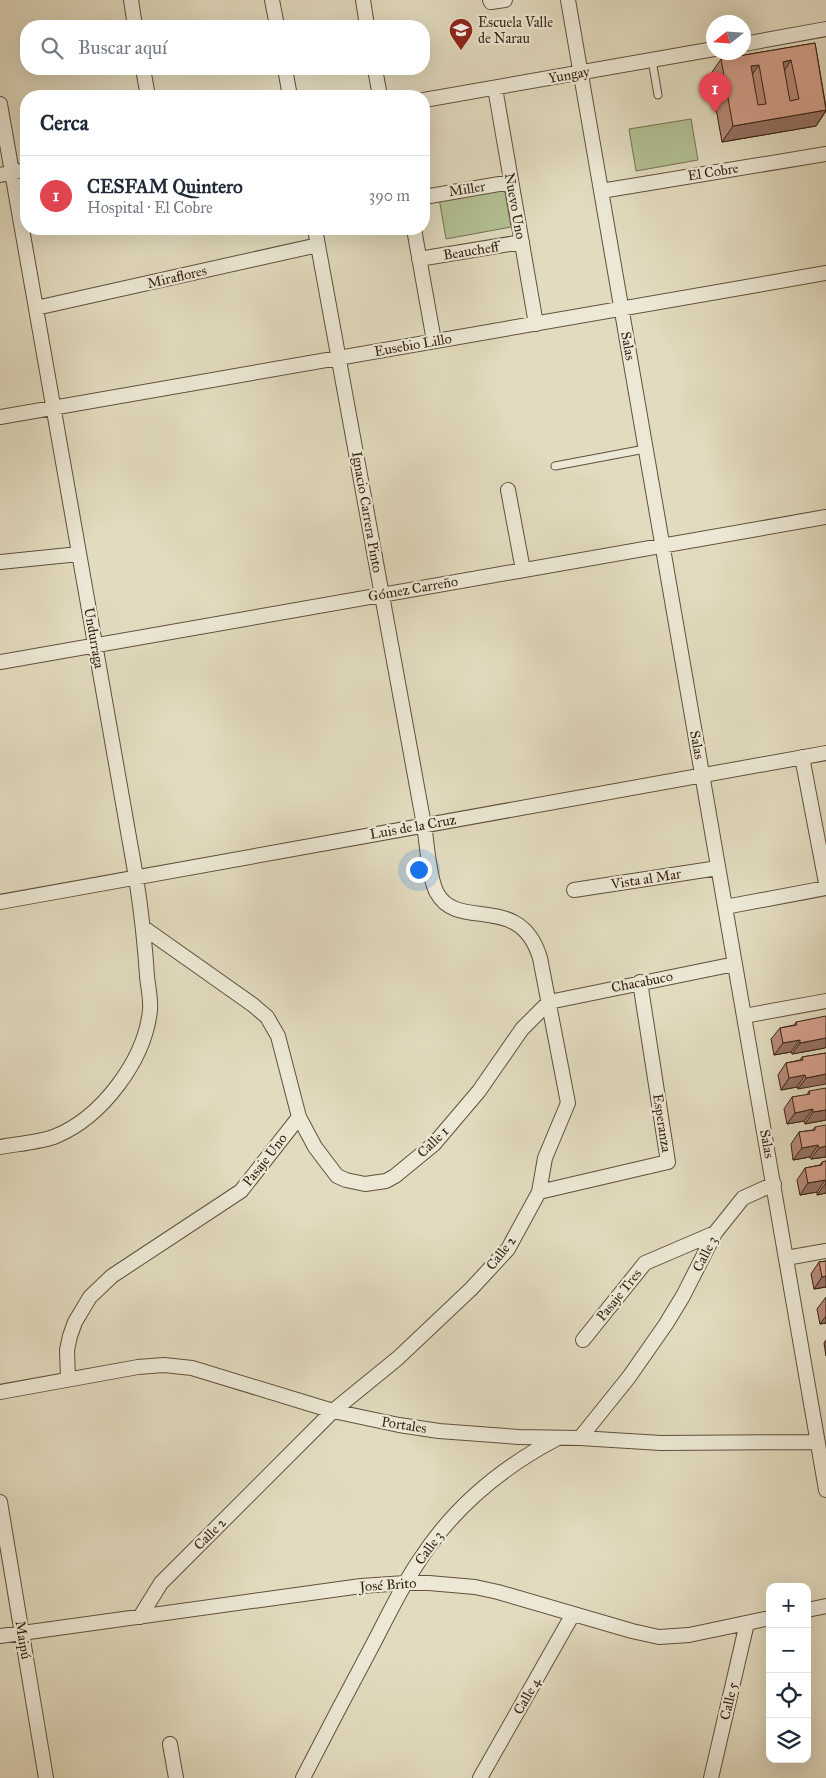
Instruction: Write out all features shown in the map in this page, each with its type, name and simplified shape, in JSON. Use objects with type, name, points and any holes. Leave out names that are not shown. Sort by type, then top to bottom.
[{"type":"street","points":[[131,0],[134,20]]},
{"type":"street","points":[[272,0],[276,20]]},
{"type":"street","points":[[363,0],[366,20]]},
{"type":"street","name":"Salas","points":[[568,0],[786,1258],[818,1426],[818,1442],[826,1490]]},
{"type":"street","points":[[751,43],[826,29]]},
{"type":"street","name":"Yungay","points":[[430,99],[706,50]]},
{"type":"street","points":[[144,75],[147,90]]},
{"type":"street","points":[[286,75],[289,90]]},
{"type":"street","points":[[376,75],[379,90]]},
{"type":"street","name":"Nuevo Uno","points":[[495,88],[536,324]]},
{"type":"street","name":"Undurraga","points":[[0,104],[6,174],[36,308],[136,878],[144,928],[150,1009],[142,1041],[135,1056],[119,1084],[97,1109],[84,1120],[55,1137],[0,1147]]},
{"type":"street","name":"El Cobre","points":[[601,191],[826,154]]},
{"type":"street","points":[[6,174],[20,171]]},
{"type":"street","name":"Miller","points":[[430,196],[511,182]]},
{"type":"street","name":"Ignacio Carrera Pinto","points":[[316,235],[424,825]]},
{"type":"street","points":[[415,235],[434,341]]},
{"type":"street","name":"Beaucheff","points":[[419,259],[522,242]]},
{"type":"street","name":"Miraflores","points":[[36,308],[318,245]]},
{"type":"street","name":"Eusebio Lillo","points":[[0,417],[826,273]]},
{"type":"street","points":[[508,490],[523,570]]},
{"type":"street","name":"Gómez Carreño","points":[[0,662],[826,517]]},
{"type":"street","points":[[0,562],[79,554]]},
{"type":"street","name":"Luis de la Cruz","points":[[0,902],[826,753]]},
{"type":"street","points":[[802,757],[826,883]]},
{"type":"street","name":"Calle 2","points":[[140,1617],[161,1583],[333,1411],[398,1358],[471,1289],[508,1249],[539,1192],[544,1158],[568,1103],[538,950],[523,928],[501,917],[460,911],[447,905],[441,899],[434,885],[424,825]]},
{"type":"street","name":"Vista al Mar","points":[[574,890],[718,868]]},
{"type":"street","points":[[725,907],[826,888]]},
{"type":"street","points":[[144,928],[253,1005],[266,1017],[278,1036],[299,1116]]},
{"type":"street","name":"Chacabuco","points":[[549,1002],[735,964]]},
{"type":"street","name":"Esperanza","points":[[539,1192],[668,1162],[640,982]]},
{"type":"street","points":[[744,1016],[826,1001]]},
{"type":"street","name":"Calle 1","points":[[299,1116],[315,1147],[337,1176],[365,1184],[386,1181],[400,1173],[434,1144],[479,1090],[522,1029],[549,1002]]},
{"type":"street","name":"Pasaje Uno","points":[[68,1380],[67,1358],[70,1336],[78,1316],[90,1296],[112,1276],[241,1191],[299,1116]]},
{"type":"street","name":"Calle 3","points":[[580,1438],[629,1377],[666,1324],[683,1296],[715,1233],[744,1198],[774,1184]]},
{"type":"street","name":"Pasaje Tres","points":[[583,1340],[645,1263],[715,1233]]},
{"type":"street","points":[[786,1258],[826,1251]]},
{"type":"street","name":"Portales","points":[[0,1392],[138,1367],[178,1365],[333,1411],[438,1431],[478,1435],[661,1443],[818,1442]]},
{"type":"street","name":"Calle 3","points":[[303,1778],[406,1583],[433,1540],[465,1504],[494,1479],[519,1460],[559,1438]]},
{"type":"street","name":"Maipú","points":[[0,1502],[46,1778]]},
{"type":"street","name":"José Brito","points":[[0,1636],[361,1586],[406,1583],[475,1587],[645,1635],[659,1637],[689,1635],[766,1619]]},
{"type":"street","points":[[811,1609],[826,1606]]},
{"type":"street","name":"Calle 4","points":[[480,1778],[574,1614]]},
{"type":"street","name":"Calle 5","points":[[711,1778],[747,1623]]},
{"type":"street","points":[[170,1744],[176,1778]]},
{"type":"lane","points":[[652,60],[658,95]]},
{"type":"lane","points":[[555,466],[645,449]]},
{"type":"green space","points":[[691,119],[698,160],[636,171],[629,129]]},
{"type":"green space","points":[[504,187],[511,227],[446,239],[439,198]]},
{"type":"building","points":[[815,43],[826,110],[733,126],[721,60],[751,60],[751,54]],"holes":[[[791,60],[799,99],[790,101],[783,62]],[[759,65],[766,104],[758,105],[751,66]]]},
{"type":"building","points":[[826,1016],[826,1038],[800,1043],[800,1040],[783,1043],[780,1028],[797,1025],[796,1022]]},
{"type":"building","points":[[826,1053],[826,1074],[806,1078],[805,1075],[789,1078],[786,1063],[803,1060],[802,1057]]},
{"type":"building","points":[[826,1088],[826,1110],[813,1112],[813,1109],[795,1113],[792,1097],[810,1094],[809,1091]]},
{"type":"building","points":[[826,1125],[826,1146],[819,1148],[818,1145],[802,1148],[799,1132],[815,1130],[815,1127]]},
{"type":"building","points":[[826,1161],[826,1183],[825,1180],[808,1183],[805,1168],[822,1165],[822,1162]]},
{"type":"building","points":[[826,1261],[826,1276],[822,1277],[819,1262]]},
{"type":"place","name":"Escuela Valle de Narau","points":[[461,51]]},
{"type":"place","name":"CESFAM Quintero","points":[[715,113]]}]
